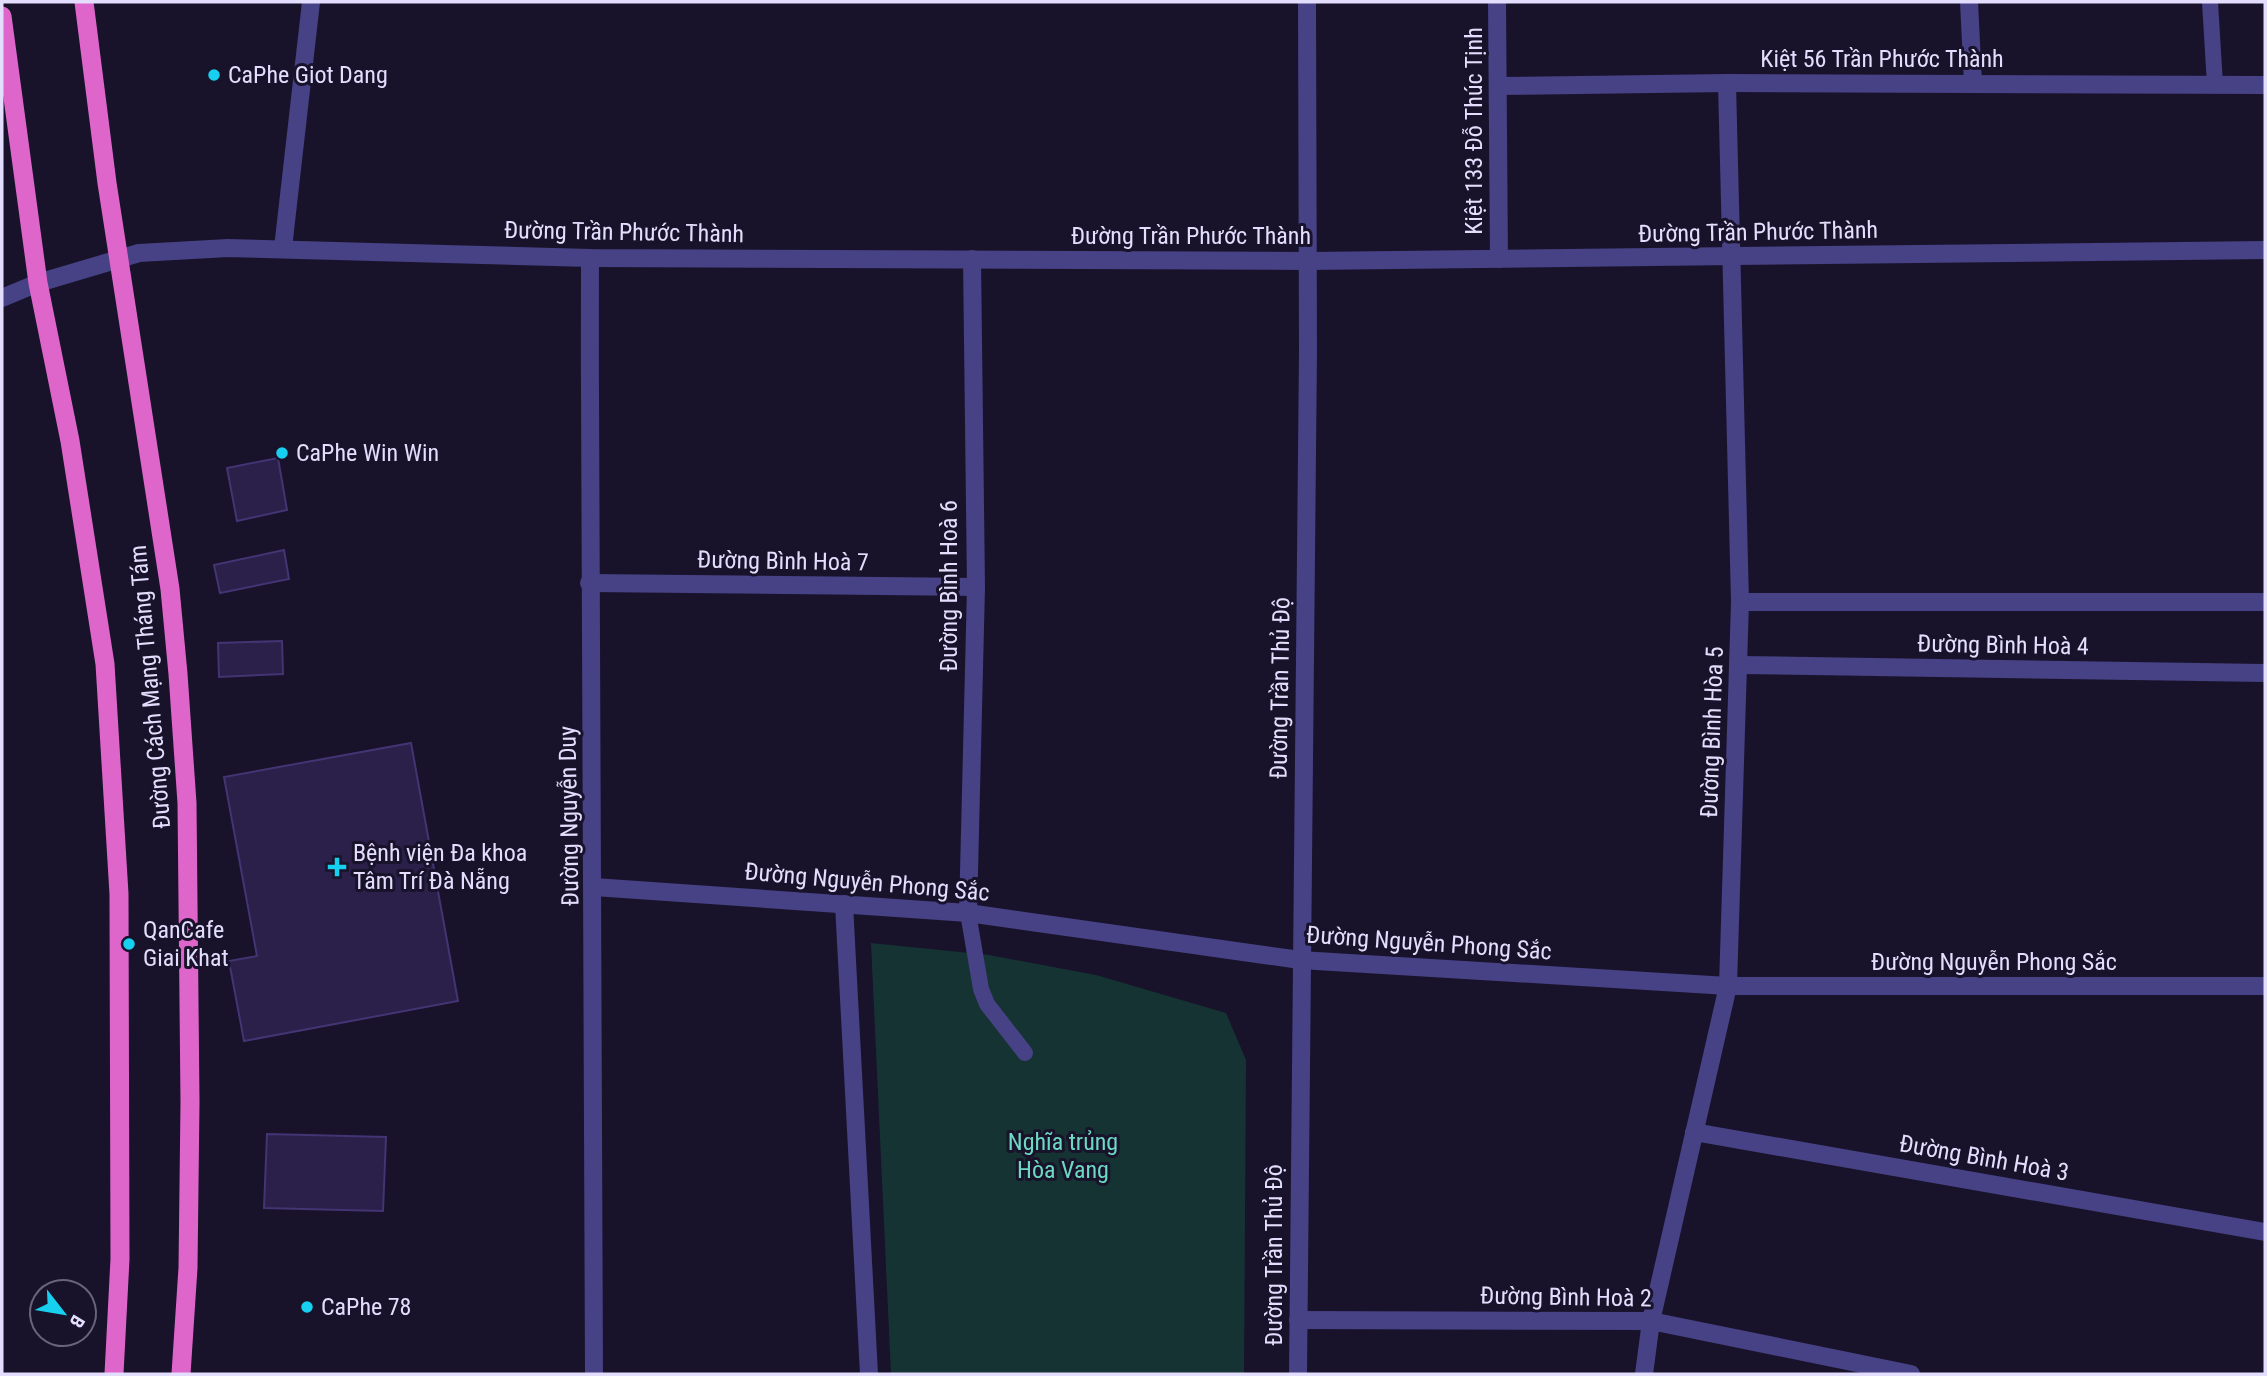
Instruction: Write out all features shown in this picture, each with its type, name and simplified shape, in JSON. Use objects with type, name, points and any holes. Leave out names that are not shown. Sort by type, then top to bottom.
[{"type":"highway","name":"Đường Cách Mạng Tháng Tám","points":[[84,2],[118,261],[170,589],[187,803],[190,1102],[188,1268],[181,1374]]},
{"type":"highway","name":"Đường Cách Mạng Tháng Tám","points":[[2,16],[38,283],[70,441],[104,664],[120,894],[120,1259],[114,1374]]},
{"type":"street","points":[[283,248],[311,2]]},
{"type":"street","name":"Đường Trần Thủ Độ","points":[[1298,1374],[1308,261],[1307,2]]},
{"type":"street","name":"Kiệt 133 Đỗ Thúc Tịnh","points":[[1497,2],[1499,259]]},
{"type":"street","points":[[1969,2],[1973,83]]},
{"type":"street","name":"Kiệt 56 Trần Phước Thành","points":[[1498,86],[1727,83],[2265,85]]},
{"type":"street","name":"Đường Bình Hòa 5","points":[[1644,1374],[1651,1321],[1728,986],[1740,602],[1727,83]]},
{"type":"street","name":"Đường Trần Phước Thành","points":[[2,298],[38,283],[139,253],[283,248],[590,258],[1308,261],[2265,250]]},
{"type":"street","name":"Đường Nguyễn Duy","points":[[590,258],[589,583],[594,887],[594,1374]]},
{"type":"street","name":"Đường Bình Hoà 6","points":[[968,913],[976,587],[972,259]]},
{"type":"street","name":"Đường Bình Hoà 7","points":[[589,583],[976,587]]},
{"type":"street","name":"Đường Bình Hoà 4","points":[[1740,602],[2265,602]]},
{"type":"street","name":"Đường Bình Hoà 4","points":[[1740,665],[2265,673]]},
{"type":"street","name":"Đường Nguyễn Phong Sắc","points":[[594,887],[968,913],[1300,960],[1728,986],[2265,986]]},
{"type":"street","points":[[844,904],[869,1374]]},
{"type":"street","name":"Đường Bình Hoà 3","points":[[1695,1132],[2265,1232]]},
{"type":"street","name":"Đường Bình Hoà 2","points":[[1298,1320],[1651,1321],[1911,1374]]},
{"type":"lane","points":[[2210,2],[2216,85]]},
{"type":"lane","points":[[968,913],[981,989],[987,1004],[1025,1053]]},
{"type":"green space","name":"Nghĩa trủng Hòa Vang","points":[[871,943],[989,955],[1096,975],[1226,1013],[1246,1060],[1244,1374],[891,1374]]},
{"type":"building","points":[[278,458],[287,510],[237,521],[227,468]]},
{"type":"building","points":[[284,550],[289,579],[220,593],[214,565]]},
{"type":"building","points":[[282,641],[283,674],[219,677],[218,643]]},
{"type":"building","name":"Bệnh viện Đa khoa Tâm Trí Đà Nẵng","points":[[411,743],[458,1001],[244,1041],[229,961],[257,956],[224,777]]},
{"type":"building","points":[[267,1134],[386,1137],[383,1211],[264,1208]]},
{"type":"place","name":"CaPhe Giot Dang","points":[[214,75]]},
{"type":"place","name":"CaPhe Win Win","points":[[282,453]]},
{"type":"place","name":"Bệnh viện Đa khoa Tâm Trí Đà Nẵng","points":[[337,867]]},
{"type":"place","name":"QanCafe Giai Khat","points":[[129,944]]},
{"type":"place","name":"CaPhe 78","points":[[307,1307]]}]
